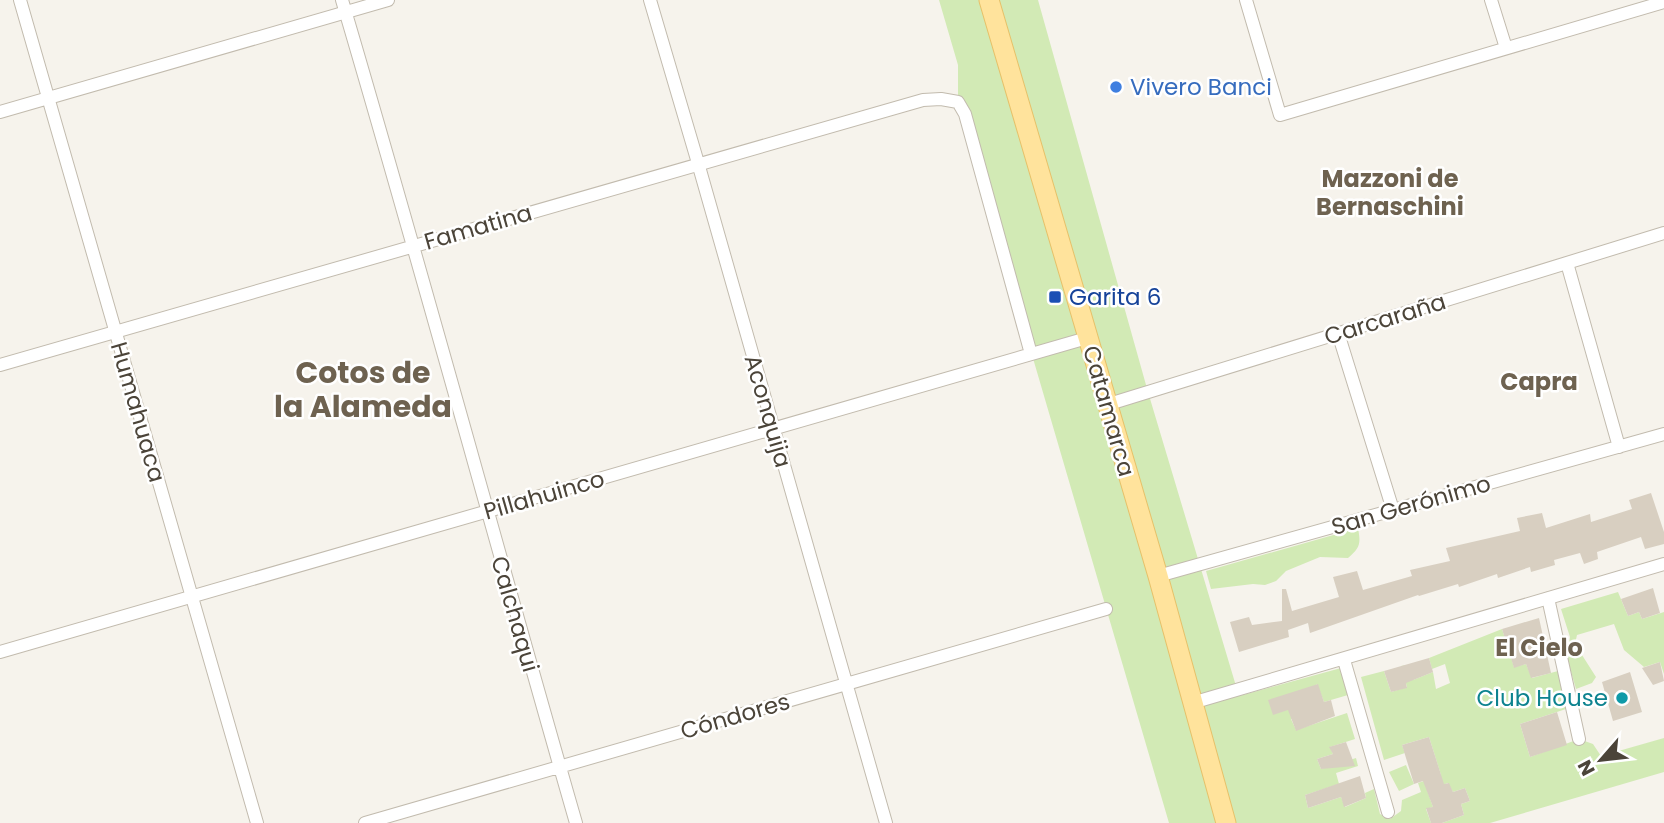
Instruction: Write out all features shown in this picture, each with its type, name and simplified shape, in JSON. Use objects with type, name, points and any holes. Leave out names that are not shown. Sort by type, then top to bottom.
[{"type":"main road","name":"Catamarca","points":[[989,0],[1158,576],[1226,823]]},
{"type":"street","name":"Humahuaca","points":[[19,0],[257,823]]},
{"type":"street","points":[[0,112],[344,6],[387,0]]},
{"type":"street","name":"Aconquija","points":[[650,0],[886,823]]},
{"type":"street","points":[[1246,0],[1280,115],[1664,2]]},
{"type":"street","points":[[1491,0],[1506,48]]},
{"type":"street","name":"Calchaqui","points":[[344,6],[576,823]]},
{"type":"street","name":"Famatina","points":[[0,365],[698,163],[923,100],[941,99],[958,102],[965,114],[1031,354]]},
{"type":"street","name":"Carcaraña","points":[[1106,405],[1664,233]]},
{"type":"street","points":[[1567,263],[1619,447]]},
{"type":"street","points":[[1338,334],[1393,510]]},
{"type":"street","name":"Pillahuinco","points":[[0,652],[1087,338]]},
{"type":"street","name":"San Gerónimo","points":[[1158,576],[1664,434]]},
{"type":"street","points":[[1192,704],[1664,564]]},
{"type":"street","points":[[1548,598],[1579,739]]},
{"type":"street","name":"Cóndores","points":[[365,823],[1106,609]]},
{"type":"street","points":[[1344,660],[1388,812]]},
{"type":"green space","points":[[939,0],[1038,0],[1148,392],[1239,696],[1341,668],[1348,695],[1324,702],[1317,684],[1306,703],[1308,713],[1291,719],[1296,730],[1347,713],[1355,739],[1330,747],[1333,754],[1317,759],[1321,769],[1356,758],[1358,766],[1336,773],[1339,784],[1305,795],[1308,808],[1341,797],[1345,807],[1366,798],[1365,793],[1374,789],[1380,814],[1390,819],[1401,811],[1402,800],[1421,792],[1418,783],[1441,775],[1429,737],[1402,745],[1405,753],[1384,760],[1361,677],[1384,671],[1391,692],[1407,687],[1401,666],[1407,665],[1413,680],[1433,672],[1436,689],[1450,683],[1445,664],[1432,669],[1429,658],[1502,629],[1514,667],[1526,664],[1532,678],[1558,671],[1566,709],[1520,724],[1530,757],[1579,739],[1593,744],[1601,756],[1664,738],[1664,772],[1490,823],[1442,823],[1464,815],[1461,804],[1470,801],[1465,788],[1453,792],[1448,783],[1427,790],[1433,807],[1426,809],[1431,823],[1169,823],[958,102],[958,65]]},
{"type":"green space","points":[[1358,528],[1359,545],[1348,558],[1320,557],[1286,571],[1276,581],[1265,585],[1211,589],[1206,571]]},
{"type":"green space","points":[[1618,592],[1628,616],[1639,612],[1642,619],[1664,612],[1664,674],[1660,662],[1644,667],[1624,650],[1614,624],[1577,635],[1575,644],[1596,677],[1592,683],[1576,689],[1567,658],[1570,637],[1561,609]]},
{"type":"green space","points":[[1406,765],[1414,784],[1399,791],[1389,772]]},
{"type":"building","points":[[1651,493],[1664,532],[1664,544],[1645,549],[1641,537],[1597,552],[1598,559],[1584,564],[1580,553],[1554,560],[1555,565],[1531,572],[1530,567],[1498,578],[1497,574],[1459,587],[1458,584],[1418,595],[1310,633],[1308,623],[1288,630],[1289,637],[1239,652],[1230,622],[1249,617],[1252,625],[1282,621],[1282,589],[1286,589],[1292,611],[1339,597],[1333,577],[1357,571],[1363,590],[1412,576],[1410,570],[1450,561],[1446,548],[1520,531],[1517,518],[1542,513],[1546,528],[1590,514],[1591,522],[1632,509],[1629,500]]},
{"type":"building","points":[[1653,588],[1660,613],[1642,619],[1639,612],[1628,616],[1621,599]]},
{"type":"building","points":[[1539,618],[1551,673],[1531,678],[1526,664],[1514,668],[1502,629]]},
{"type":"building","points":[[1429,658],[1433,672],[1406,683],[1407,688],[1391,692],[1384,671]]},
{"type":"building","points":[[1660,662],[1664,681],[1653,685],[1642,668]]},
{"type":"building","name":"Club House","points":[[1630,672],[1642,712],[1613,721],[1602,682]]},
{"type":"building","points":[[1318,684],[1324,702],[1331,700],[1335,716],[1296,731],[1288,710],[1273,715],[1268,700]]},
{"type":"building","points":[[1557,712],[1567,745],[1530,757],[1520,724]]},
{"type":"building","points":[[1429,737],[1444,784],[1449,783],[1453,792],[1465,788],[1470,801],[1461,804],[1464,815],[1442,823],[1431,823],[1426,808],[1433,807],[1423,781],[1414,784],[1402,745]]},
{"type":"building","points":[[1346,742],[1355,766],[1321,769],[1317,759],[1333,754],[1329,747]]},
{"type":"building","points":[[1360,776],[1366,798],[1344,807],[1341,797],[1308,808],[1305,795]]},
{"type":"place","name":"Vivero Banci","points":[[1116,87]]},
{"type":"place","name":"Garita 6","points":[[1055,297]]},
{"type":"place","name":"Club House","points":[[1622,698]]},
{"type":"district","name":"Mazzoni de Bernaschini","points":[[1390,193]]},
{"type":"district","name":"Capra","points":[[1539,382]]},
{"type":"district","name":"Cotos de la Alameda","points":[[363,390]]},
{"type":"district","name":"El Cielo","points":[[1539,648]]}]
